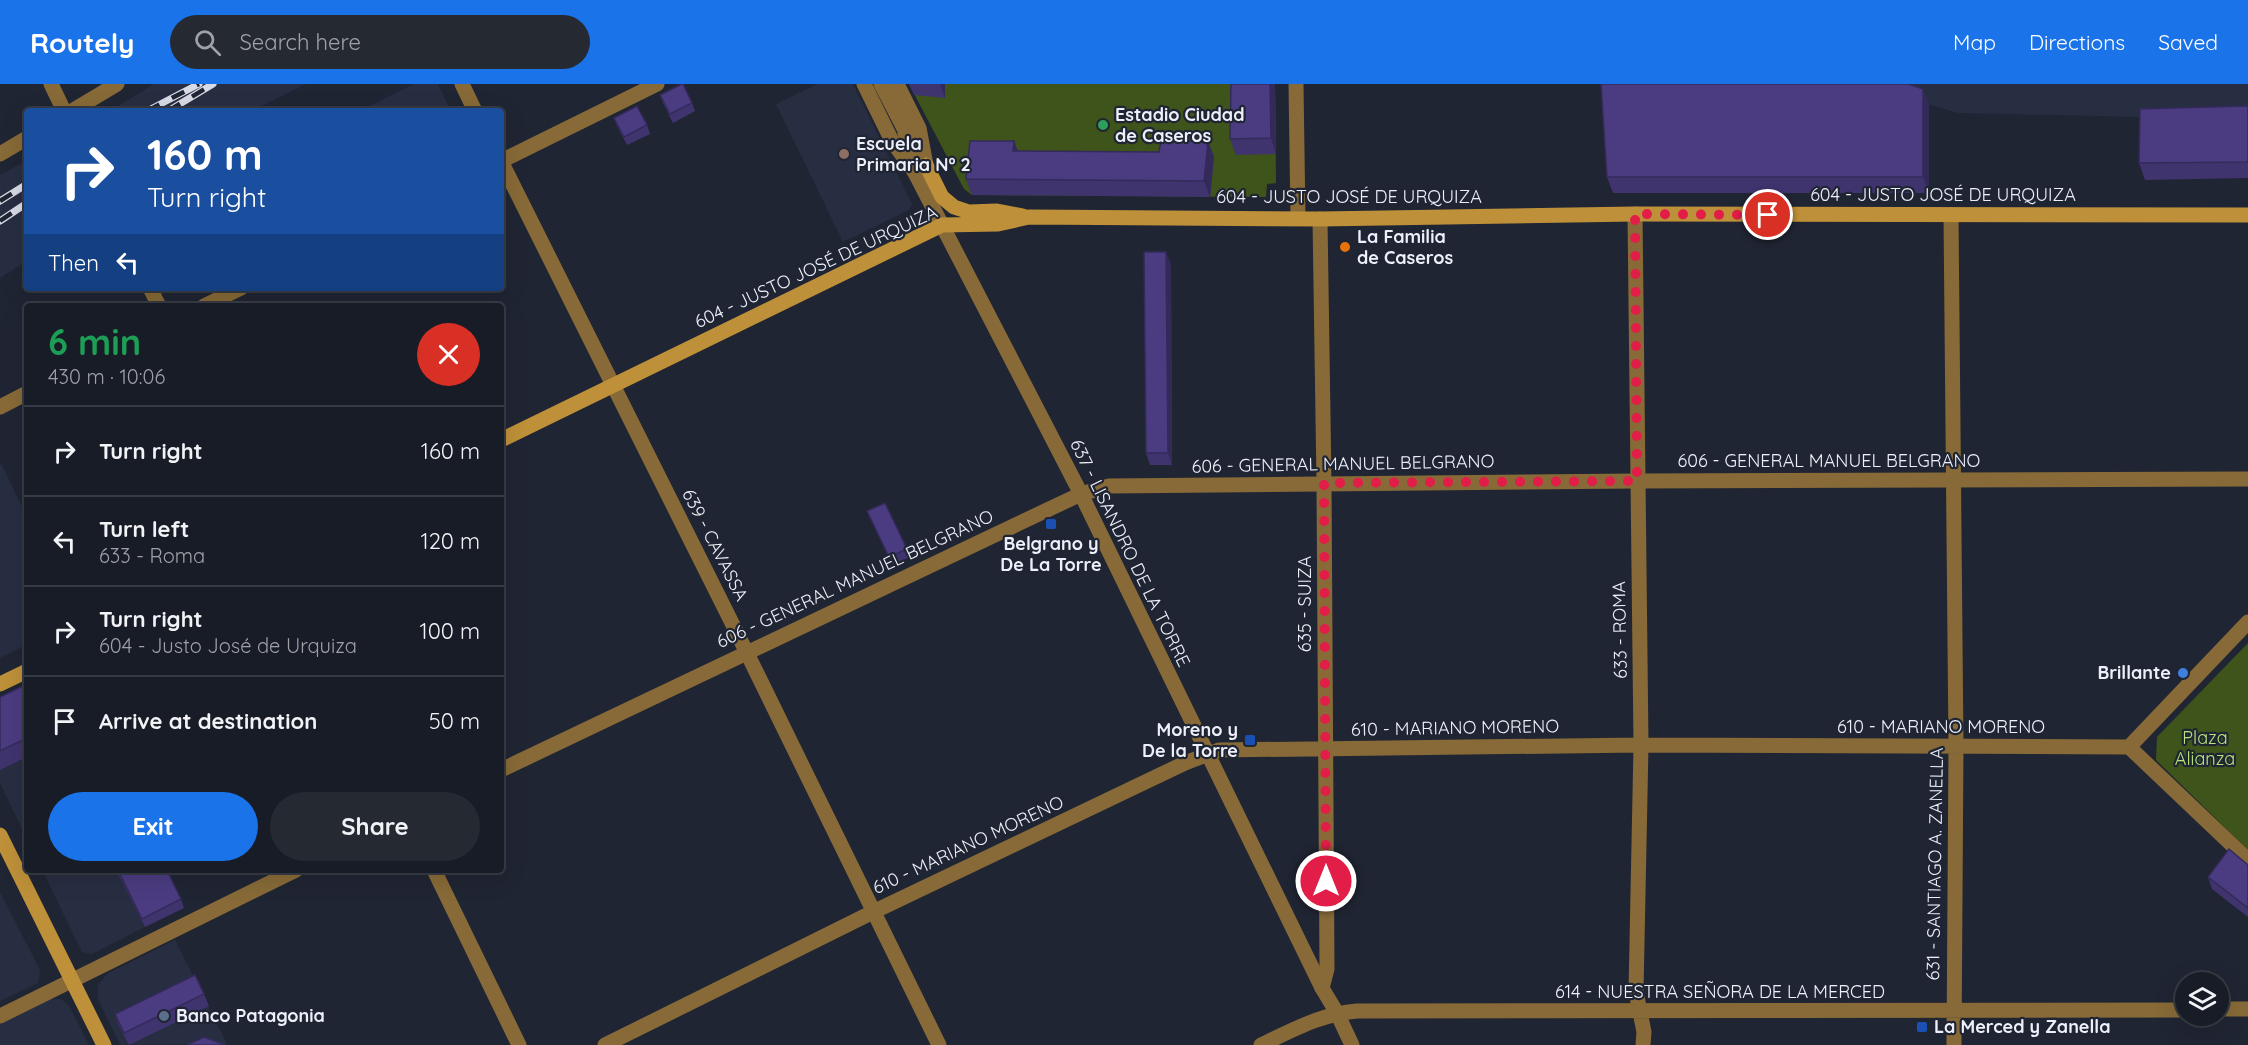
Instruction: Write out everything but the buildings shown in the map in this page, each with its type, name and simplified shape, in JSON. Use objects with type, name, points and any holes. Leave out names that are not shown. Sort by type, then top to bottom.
[{"type":"main road","points":[[920,168],[942,198],[954,207],[969,212],[997,211],[1029,217]]},
{"type":"main road","name":"604 - JUSTO JOSÉ DE URQUIZA","points":[[504,439],[942,225],[998,224],[1029,217],[1320,219],[1635,214],[2248,215]]},
{"type":"main road","points":[[0,684],[24,672]]},
{"type":"main road","points":[[0,835],[104,1045]]},
{"type":"street","points":[[51,84],[63,108]]},
{"type":"street","points":[[77,108],[117,84]]},
{"type":"street","points":[[462,84],[474,108]]},
{"type":"street","points":[[504,160],[657,84]]},
{"type":"street","name":"637 - LISANDRO DE LA TORRE","points":[[864,84],[892,141],[920,168]]},
{"type":"street","points":[[882,84],[920,168]]},
{"type":"street","name":"637 - LISANDRO DE LA TORRE","points":[[897,84],[919,128],[920,168],[942,225],[1081,494],[1352,1045]]},
{"type":"street","points":[[1296,84],[1298,218]]},
{"type":"street","points":[[0,154],[24,140]]},
{"type":"street","name":"639 - CAVASSA","points":[[504,167],[746,651],[939,1045]]},
{"type":"street","name":"633 - ROMA","points":[[1635,214],[1641,745],[1636,992],[1644,1032],[1644,1045]]},
{"type":"street","name":"631 - SANTIAGO A. ZANELLA","points":[[1951,215],[1956,746],[1954,1045]]},
{"type":"street","name":"635 - SUIZA","points":[[1320,219],[1327,969],[1322,988]]},
{"type":"street","points":[[210,303],[235,291]]},
{"type":"street","points":[[0,407],[24,395]]},
{"type":"street","name":"606 - GENERAL MANUEL BELGRANO","points":[[504,769],[746,651],[1081,494],[1109,486],[2248,479]]},
{"type":"street","points":[[2248,622],[2129,747],[2248,860]]},
{"type":"street","name":"610 - MARIANO MORENO","points":[[605,1045],[873,912],[1207,753],[1219,750],[1641,745],[2129,747]]},
{"type":"street","points":[[0,1016],[290,873]]},
{"type":"street","points":[[435,873],[519,1045]]},
{"type":"street","points":[[2229,1009],[2248,1009]]},
{"type":"street","name":"614 - NUESTRA SEÑORA DE LA MERCED","points":[[1261,1045],[1312,1020],[1337,1013],[1356,1011],[2175,1010]]},
{"type":"shaded area","points":[[154,84],[305,84],[257,108],[115,108]]},
{"type":"shaded area","points":[[414,84],[438,84],[450,108],[366,108]]},
{"type":"shaded area","name":"Escuela Primaria N° 2","points":[[817,84],[853,84],[912,204],[909,210],[843,242],[776,104]]},
{"type":"shaded area","points":[[1860,84],[2248,84],[2248,114],[2141,117],[1958,113]]},
{"type":"shaded area","points":[[24,162],[24,263],[0,278],[0,175]]},
{"type":"shaded area","points":[[2,465],[24,511],[24,646],[0,658],[0,466]]},
{"type":"shaded area","points":[[24,758],[24,833],[0,783],[0,770]]},
{"type":"shaded area","points":[[43,873],[118,873],[145,927],[92,954],[82,952]]},
{"type":"shaded area","points":[[0,892],[40,970],[38,983],[0,1001]]},
{"type":"shaded area","points":[[175,940],[227,1044],[120,1045],[98,999],[98,985],[107,974]]},
{"type":"shaded area","points":[[49,999],[61,999],[69,1006],[89,1045],[0,1045],[0,1023]]},
{"type":"green space","name":"Estadio Ciudad de Caseros","points":[[909,84],[1275,84],[1276,183],[1267,184],[1266,197],[972,195],[964,189]]},
{"type":"green space","name":"Plaza Alianza","points":[[2248,643],[2248,850],[2156,760],[2157,737]]},
{"type":"railway","points":[[153,108],[199,84]]},
{"type":"railway","points":[[173,108],[213,84]]},
{"type":"railway","points":[[0,201],[24,186]]},
{"type":"railway","points":[[0,221],[24,205]]},
{"type":"place","name":"Estadio Ciudad de Caseros","points":[[1103,125]]},
{"type":"place","name":"Escuela Primaria N° 2","points":[[844,154]]},
{"type":"place","name":"La Familia de Caseros","points":[[1345,247]]},
{"type":"place","name":"Belgrano y De La Torre","points":[[1051,524]]},
{"type":"place","name":"Brillante","points":[[2183,673]]},
{"type":"place","name":"Moreno y De la Torre","points":[[1250,740]]},
{"type":"place","name":"Banco Patagonia","points":[[164,1016]]},
{"type":"place","name":"La Merced y Zanella","points":[[1922,1027]]},
{"type":"route","points":[[1326,881],[1324,483],[1637,481],[1635,214],[1768,215]]}]
